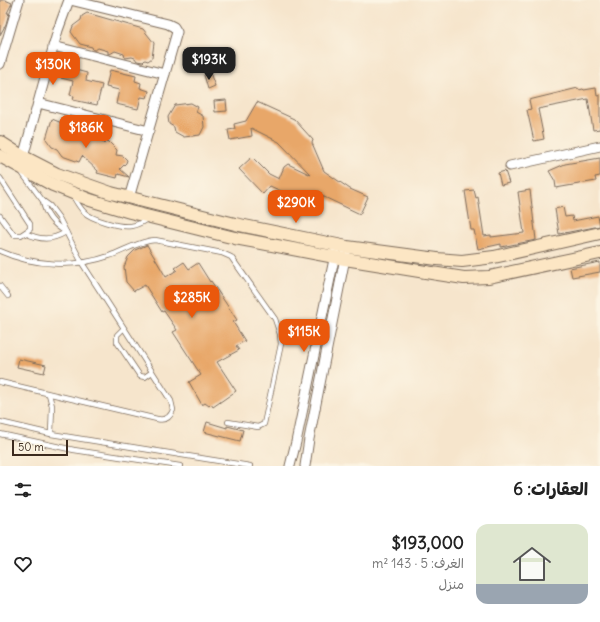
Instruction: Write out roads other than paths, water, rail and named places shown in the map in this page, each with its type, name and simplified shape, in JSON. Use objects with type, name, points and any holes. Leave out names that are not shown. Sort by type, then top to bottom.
[{"type":"street","points":[[0,64],[19,0]]},
{"type":"street","points":[[21,162],[54,46],[70,0],[168,24],[174,27],[176,36],[130,198]]},
{"type":"street","points":[[54,46],[165,74]]},
{"type":"street","points":[[38,103],[149,131]]},
{"type":"street","points":[[0,142],[21,162],[53,185],[110,207],[235,238],[340,258],[438,274],[474,278],[501,275],[600,253]]},
{"type":"street","points":[[510,166],[600,146]]},
{"type":"street","points":[[0,156],[21,162],[92,188],[235,224],[342,246],[437,260],[474,260],[600,233]]},
{"type":"street","points":[[305,466],[342,246]]},
{"type":"street","points":[[290,466],[340,258]]},
{"type":"street","points":[[474,260],[474,278]]},
{"type":"lane","points":[[0,382],[157,419],[164,420],[170,417],[173,410],[171,401],[123,329],[82,263],[61,222],[52,208],[43,201],[24,177],[21,162]]},
{"type":"lane","points":[[0,178],[30,224],[29,231],[19,236],[14,235],[0,216]]},
{"type":"lane","points":[[25,233],[34,237],[52,239],[66,232]]},
{"type":"lane","points":[[0,252],[16,257],[44,262],[82,263],[109,256],[144,241],[155,240],[222,253],[231,257],[275,319],[280,334],[281,344],[264,424],[258,427],[228,422]]},
{"type":"lane","points":[[0,286],[8,296]]},
{"type":"lane","points":[[123,329],[117,335],[116,340],[140,376],[145,376],[152,372]]},
{"type":"lane","points":[[49,394],[52,406],[51,434]]},
{"type":"lane","points":[[0,422],[51,434],[250,466]]},
{"type":"lane","points":[[0,434],[74,450],[180,466]]}]
